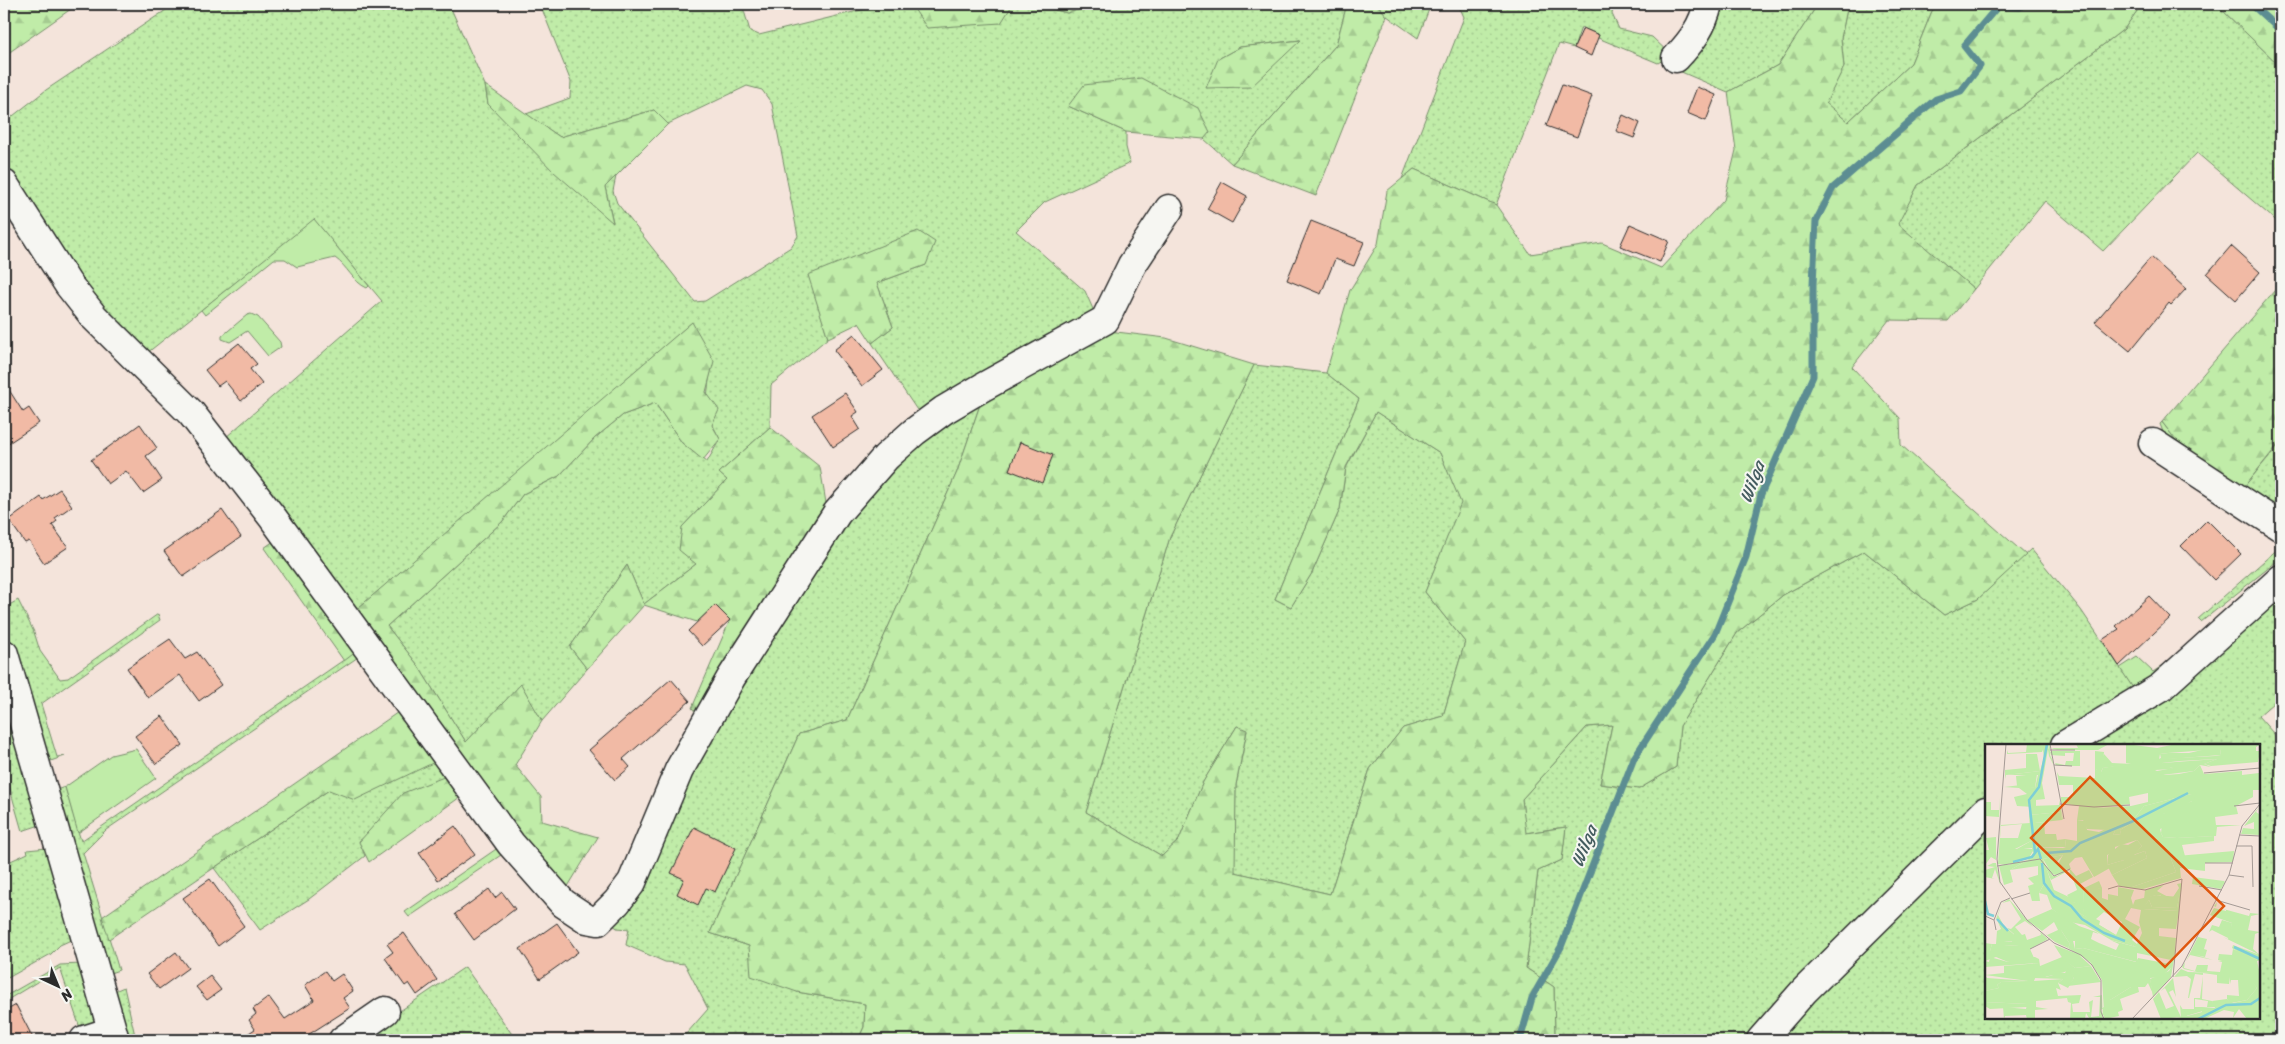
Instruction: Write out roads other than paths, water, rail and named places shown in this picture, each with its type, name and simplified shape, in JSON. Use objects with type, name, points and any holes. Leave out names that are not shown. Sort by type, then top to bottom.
[{"type":"street","points":[[1676,58],[1695,37],[1705,18],[1708,4]]},
{"type":"street","points":[[4,184],[68,284],[94,317],[191,413],[273,518],[510,844],[563,903],[587,918],[598,921],[617,902],[632,882],[679,770],[731,678],[837,512],[886,457],[914,432],[983,386],[1104,320],[1132,265],[1169,209]]},
{"type":"street","points":[[2153,443],[2281,527]]},
{"type":"street","points":[[2067,744],[2161,688],[2281,579]]},
{"type":"street","points":[[4,654],[114,1036],[84,1040]]},
{"type":"street","points":[[1761,1040],[1804,991],[1985,812]]},
{"type":"street","points":[[343,1040],[385,1011]]},
{"type":"waterway","name":"Wilga","points":[[1520,1040],[1532,998],[1561,947],[1634,758],[1715,634],[1746,557],[1761,494],[1813,376],[1813,284],[1816,221],[1833,188],[1936,99],[1961,91],[1980,66],[1964,46],[1998,6],[2020,7],[2023,4]]},
{"type":"waterway","points":[[2251,4],[2281,31]]}]
